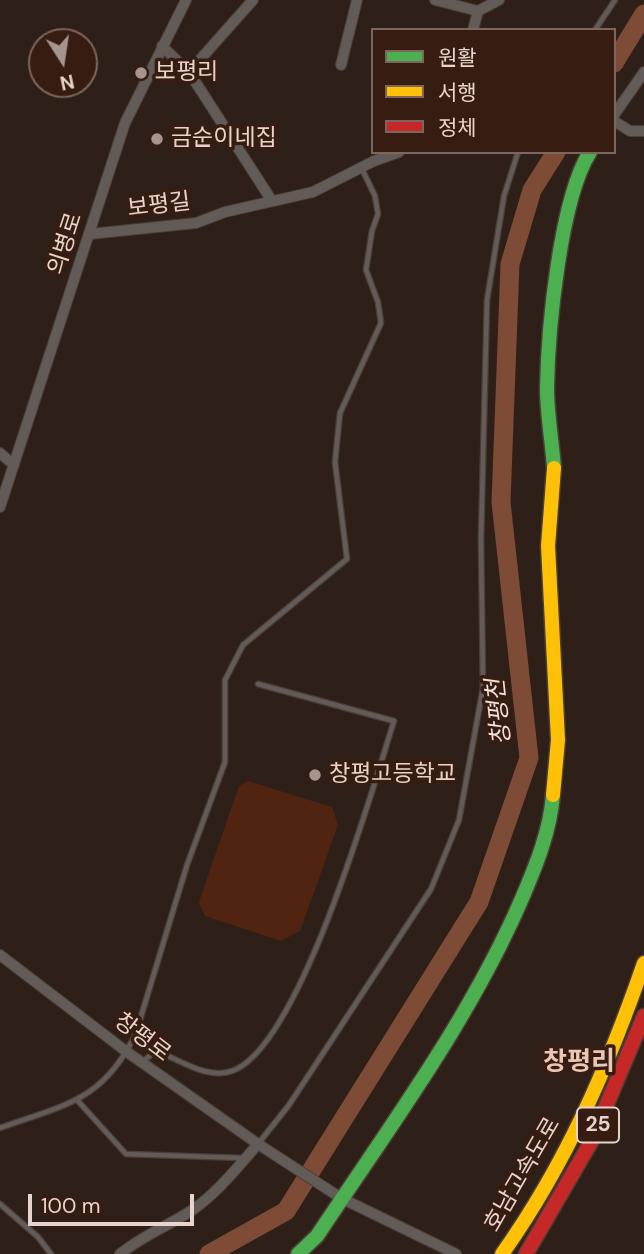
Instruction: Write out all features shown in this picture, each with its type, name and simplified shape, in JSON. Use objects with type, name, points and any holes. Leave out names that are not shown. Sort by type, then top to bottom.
[{"type":"main road","points":[[298,1254],[317,1236],[449,1037],[502,945],[540,855],[551,819],[558,740],[548,545],[555,479],[547,390],[551,323],[567,218],[583,163],[589,154]]},
{"type":"main road","name":"호남고속도로","points":[[502,1254],[522,1227],[570,1144],[628,1009],[644,963]]},
{"type":"main road","name":"호남고속도로","points":[[526,1254],[591,1142],[644,1016]]},
{"type":"street","name":"의병로","points":[[0,507],[129,112],[186,0]]},
{"type":"street","points":[[189,72],[253,0]]},
{"type":"street","points":[[341,65],[357,0]]},
{"type":"street","points":[[435,0],[478,11],[499,0]]},
{"type":"street","points":[[474,28],[478,11]]},
{"type":"street","points":[[162,46],[189,72],[272,201]]},
{"type":"street","points":[[616,112],[644,72]]},
{"type":"street","points":[[616,122],[630,131],[644,131]]},
{"type":"street","name":"보평길","points":[[90,234],[196,223],[225,212],[313,192],[393,154]]},
{"type":"street","points":[[0,453],[14,465]]},
{"type":"street","name":"창평로","points":[[0,955],[127,1052],[261,1146],[341,1198],[457,1254]]},
{"type":"street","points":[[120,1254],[144,1234],[188,1213],[261,1146]]},
{"type":"lane","points":[[596,28],[615,0]]},
{"type":"lane","points":[[261,1146],[431,889],[459,820],[483,688],[481,539],[488,300],[504,196],[517,154]]},
{"type":"lane","points":[[0,1128],[79,1101],[95,1090],[127,1052],[136,1033],[187,865],[225,762],[225,680],[243,645],[347,559],[335,462],[340,413],[381,323],[366,270],[372,231],[379,214],[375,196],[361,168]]},
{"type":"lane","points":[[141,1062],[156,1051],[197,1069],[216,1073],[232,1071],[244,1064],[263,1044],[293,996],[340,894],[394,722],[258,684]]},
{"type":"lane","points":[[79,1101],[126,1154],[246,1158]]},
{"type":"lane","points":[[0,1204],[38,1237],[51,1254]]},
{"type":"shaded area","points":[[248,781],[332,807],[338,825],[300,931],[281,941],[205,916],[199,902],[239,786]]},
{"type":"waterway","name":"창평천","points":[[616,60],[644,14]]},
{"type":"waterway","name":"창평천","points":[[209,1254],[286,1211],[479,902],[529,758],[501,502],[510,264],[532,190],[555,154]]},
{"type":"traffic: fast","points":[[554,468],[547,388],[553,300],[563,232],[580,173],[589,154]]},
{"type":"traffic: fast","points":[[298,1254],[317,1236],[401,1112],[479,985],[533,871],[546,834],[553,795]]},
{"type":"traffic: slow","points":[[553,795],[558,740],[548,546],[554,468]]},
{"type":"traffic: slow","points":[[502,1254],[546,1185],[584,1114],[616,1040],[644,963]]},
{"type":"traffic: jam","points":[[526,1254],[591,1142],[644,1016]]},
{"type":"place","name":"보평리","points":[[141,73]]},
{"type":"place","name":"금순이네집","points":[[157,139]]},
{"type":"place","name":"창평고등학교","points":[[315,775]]},
{"type":"district","name":"창평리","points":[[579,1063]]}]
